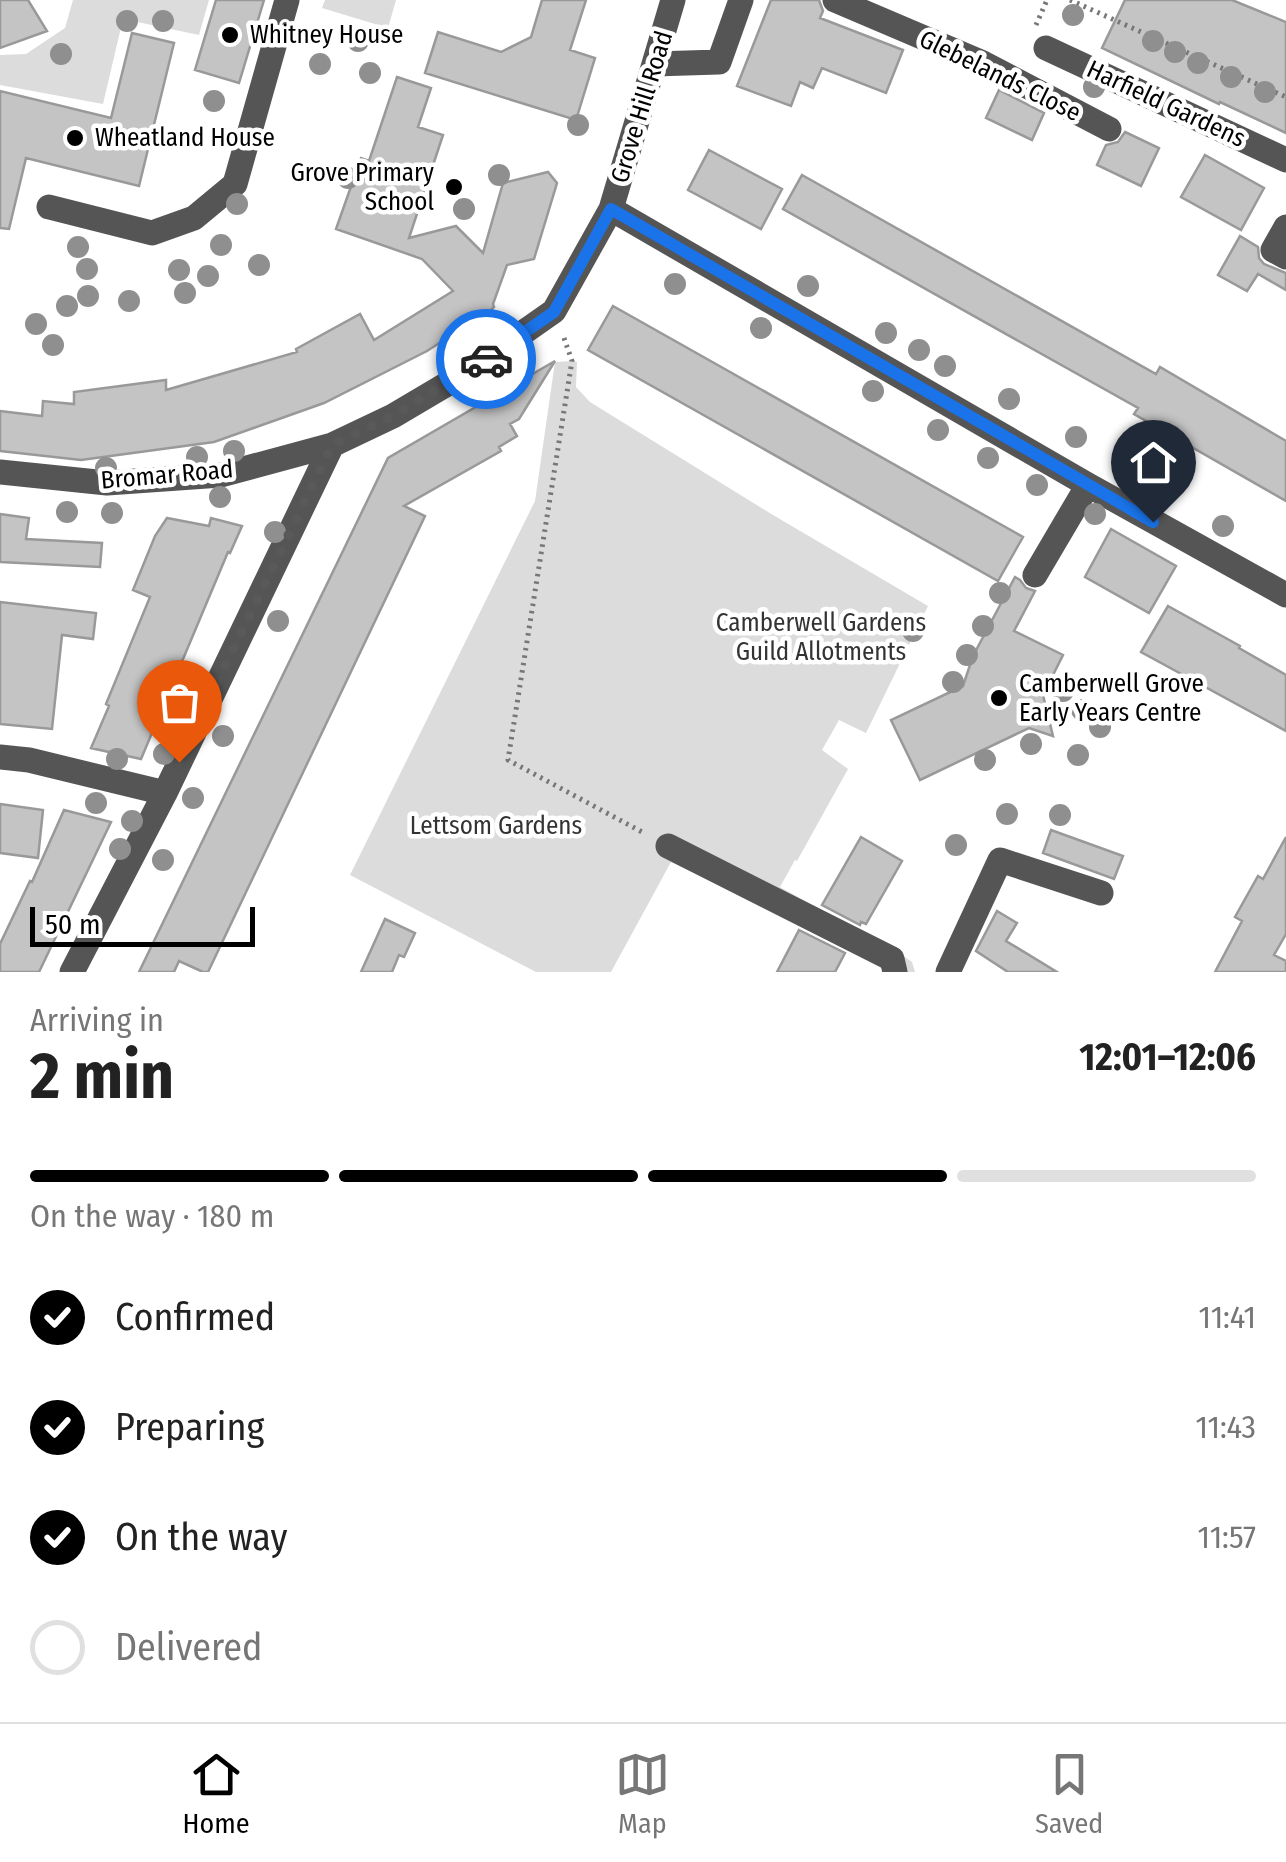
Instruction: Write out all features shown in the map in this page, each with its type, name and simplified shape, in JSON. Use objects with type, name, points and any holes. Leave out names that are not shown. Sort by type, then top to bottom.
[{"type":"street","points":[[49,206],[152,233],[194,218],[234,184],[286,0]]},
{"type":"street","name":"Grove Hill Road","points":[[332,445],[393,416],[464,374],[554,312],[611,209],[674,0]]},
{"type":"street","points":[[654,64],[719,62],[742,0]]},
{"type":"street","name":"Glebelands Close","points":[[836,0],[983,63],[1109,130]]},
{"type":"street","name":"Harfield Gardens","points":[[1046,48],[1286,160]]},
{"type":"street","points":[[611,209],[1286,595]]},
{"type":"street","points":[[1286,227],[1273,250],[1286,257]]},
{"type":"street","points":[[72,972],[164,793],[332,445]]},
{"type":"street","name":"Bromar Road","points":[[0,472],[107,483],[221,475],[332,445]]},
{"type":"street","points":[[1035,575],[1088,485]]},
{"type":"street","points":[[0,757],[29,760],[164,793]]},
{"type":"street","points":[[668,846],[892,959],[895,972]]},
{"type":"street","points":[[948,972],[1000,860],[1101,893]]},
{"type":"path","points":[[1070,0],[1286,97]]},
{"type":"path","points":[[554,312],[572,361],[508,760],[668,846]]},
{"type":"green space","points":[[73,0],[209,0],[199,35],[123,19],[103,104],[0,85],[0,55],[26,54],[65,28]]},
{"type":"green space","points":[[325,0],[396,0],[388,28],[322,8]]},
{"type":"green space","name":"Lettsom Gardens","points":[[555,362],[577,362],[576,387],[590,402],[928,606],[866,733],[839,720],[822,750],[848,769],[780,887],[899,953],[912,962],[915,972],[884,972],[874,958],[671,862],[611,972],[536,972],[350,875],[535,501]]},
{"type":"building","points":[[0,0],[28,0],[47,31],[0,48]]},
{"type":"building","name":"Whitney House","points":[[216,0],[264,0],[239,83],[195,70]]},
{"type":"building","points":[[542,0],[586,0],[570,50],[595,58],[576,120],[425,73],[438,32],[501,52],[531,37]]},
{"type":"building","points":[[771,0],[819,0],[823,11],[820,18],[903,50],[886,93],[822,68],[813,88],[800,82],[791,106],[737,86]]},
{"type":"building","points":[[1125,0],[1232,0],[1286,22],[1286,133],[1102,48]]},
{"type":"building","name":"Wheatland House","points":[[132,33],[174,43],[139,186],[26,158],[9,229],[0,228],[0,91],[111,118]]},
{"type":"building","points":[[397,77],[431,88],[418,127],[443,135],[409,238],[456,226],[483,253],[503,183],[548,172],[557,183],[534,259],[507,265],[488,318],[483,315],[427,351],[324,403],[214,442],[81,460],[0,451],[0,411],[42,416],[43,401],[74,404],[74,392],[166,380],[166,390],[297,352],[296,349],[360,314],[374,340],[453,291],[422,259],[336,229],[361,158],[369,161]]},
{"type":"building","points":[[999,90],[1044,113],[1032,140],[986,118]]},
{"type":"building","points":[[1125,132],[1159,148],[1141,186],[1097,165],[1106,145],[1118,142]]},
{"type":"building","points":[[709,150],[782,189],[761,229],[688,190]]},
{"type":"building","points":[[1205,155],[1264,188],[1241,230],[1181,197]]},
{"type":"building","points":[[802,175],[1156,374],[1160,367],[1286,441],[1286,501],[1134,414],[1138,408],[783,209]]},
{"type":"building","points":[[1240,236],[1258,247],[1264,264],[1286,273],[1286,290],[1258,274],[1247,291],[1218,275]]},
{"type":"building","points":[[613,306],[1023,537],[998,581],[588,350]]},
{"type":"building","points":[[555,361],[519,419],[510,424],[517,436],[499,447],[501,451],[404,506],[425,516],[208,972],[179,961],[174,972],[139,972],[388,458]]},
{"type":"building","points":[[0,514],[29,518],[26,539],[102,543],[100,567],[0,562]]},
{"type":"building","points":[[167,518],[209,526],[211,518],[242,526],[141,759],[91,748],[150,597],[133,590],[155,536]]},
{"type":"building","points":[[1111,529],[1176,566],[1149,613],[1085,577]]},
{"type":"building","points":[[1015,577],[1035,591],[1014,631],[1063,655],[1043,695],[1053,736],[1029,728],[920,780],[891,720],[963,686],[973,656]]},
{"type":"building","points":[[0,602],[96,613],[93,639],[62,635],[52,729],[0,724]]},
{"type":"building","points":[[1168,606],[1286,675],[1286,731],[1141,652]]},
{"type":"building","points":[[0,804],[43,810],[38,858],[0,853]]},
{"type":"building","points":[[64,810],[111,822],[39,972],[0,972],[0,944]]},
{"type":"building","points":[[1051,830],[1123,856],[1114,879],[1043,853]]},
{"type":"building","points":[[861,837],[902,861],[866,924],[860,925],[822,905]]},
{"type":"building","points":[[1286,837],[1286,934],[1274,955],[1286,961],[1286,972],[1215,972],[1242,921],[1235,917],[1258,876],[1263,879]]},
{"type":"building","points":[[997,911],[1017,923],[1006,941],[1057,972],[1008,972],[976,951]]},
{"type":"building","points":[[385,919],[415,933],[392,972],[361,972]]},
{"type":"building","points":[[799,930],[845,953],[835,972],[777,972]]},
{"type":"way so far","points":[[179,762],[332,445],[393,416],[486,359]]},
{"type":"place","name":"Whitney House","points":[[230,35]]},
{"type":"place","name":"Wheatland House","points":[[75,138]]},
{"type":"place","name":"Grove Primary School","points":[[454,187]]},
{"type":"place","name":"Camberwell Grove Early Years Centre","points":[[999,698]]},
{"type":"route","points":[[486,359],[554,312],[611,209],[1153,522]]},
{"type":"park label","name":"Camberwell Gardens Guild Allotments","points":[[821,638]]}]
